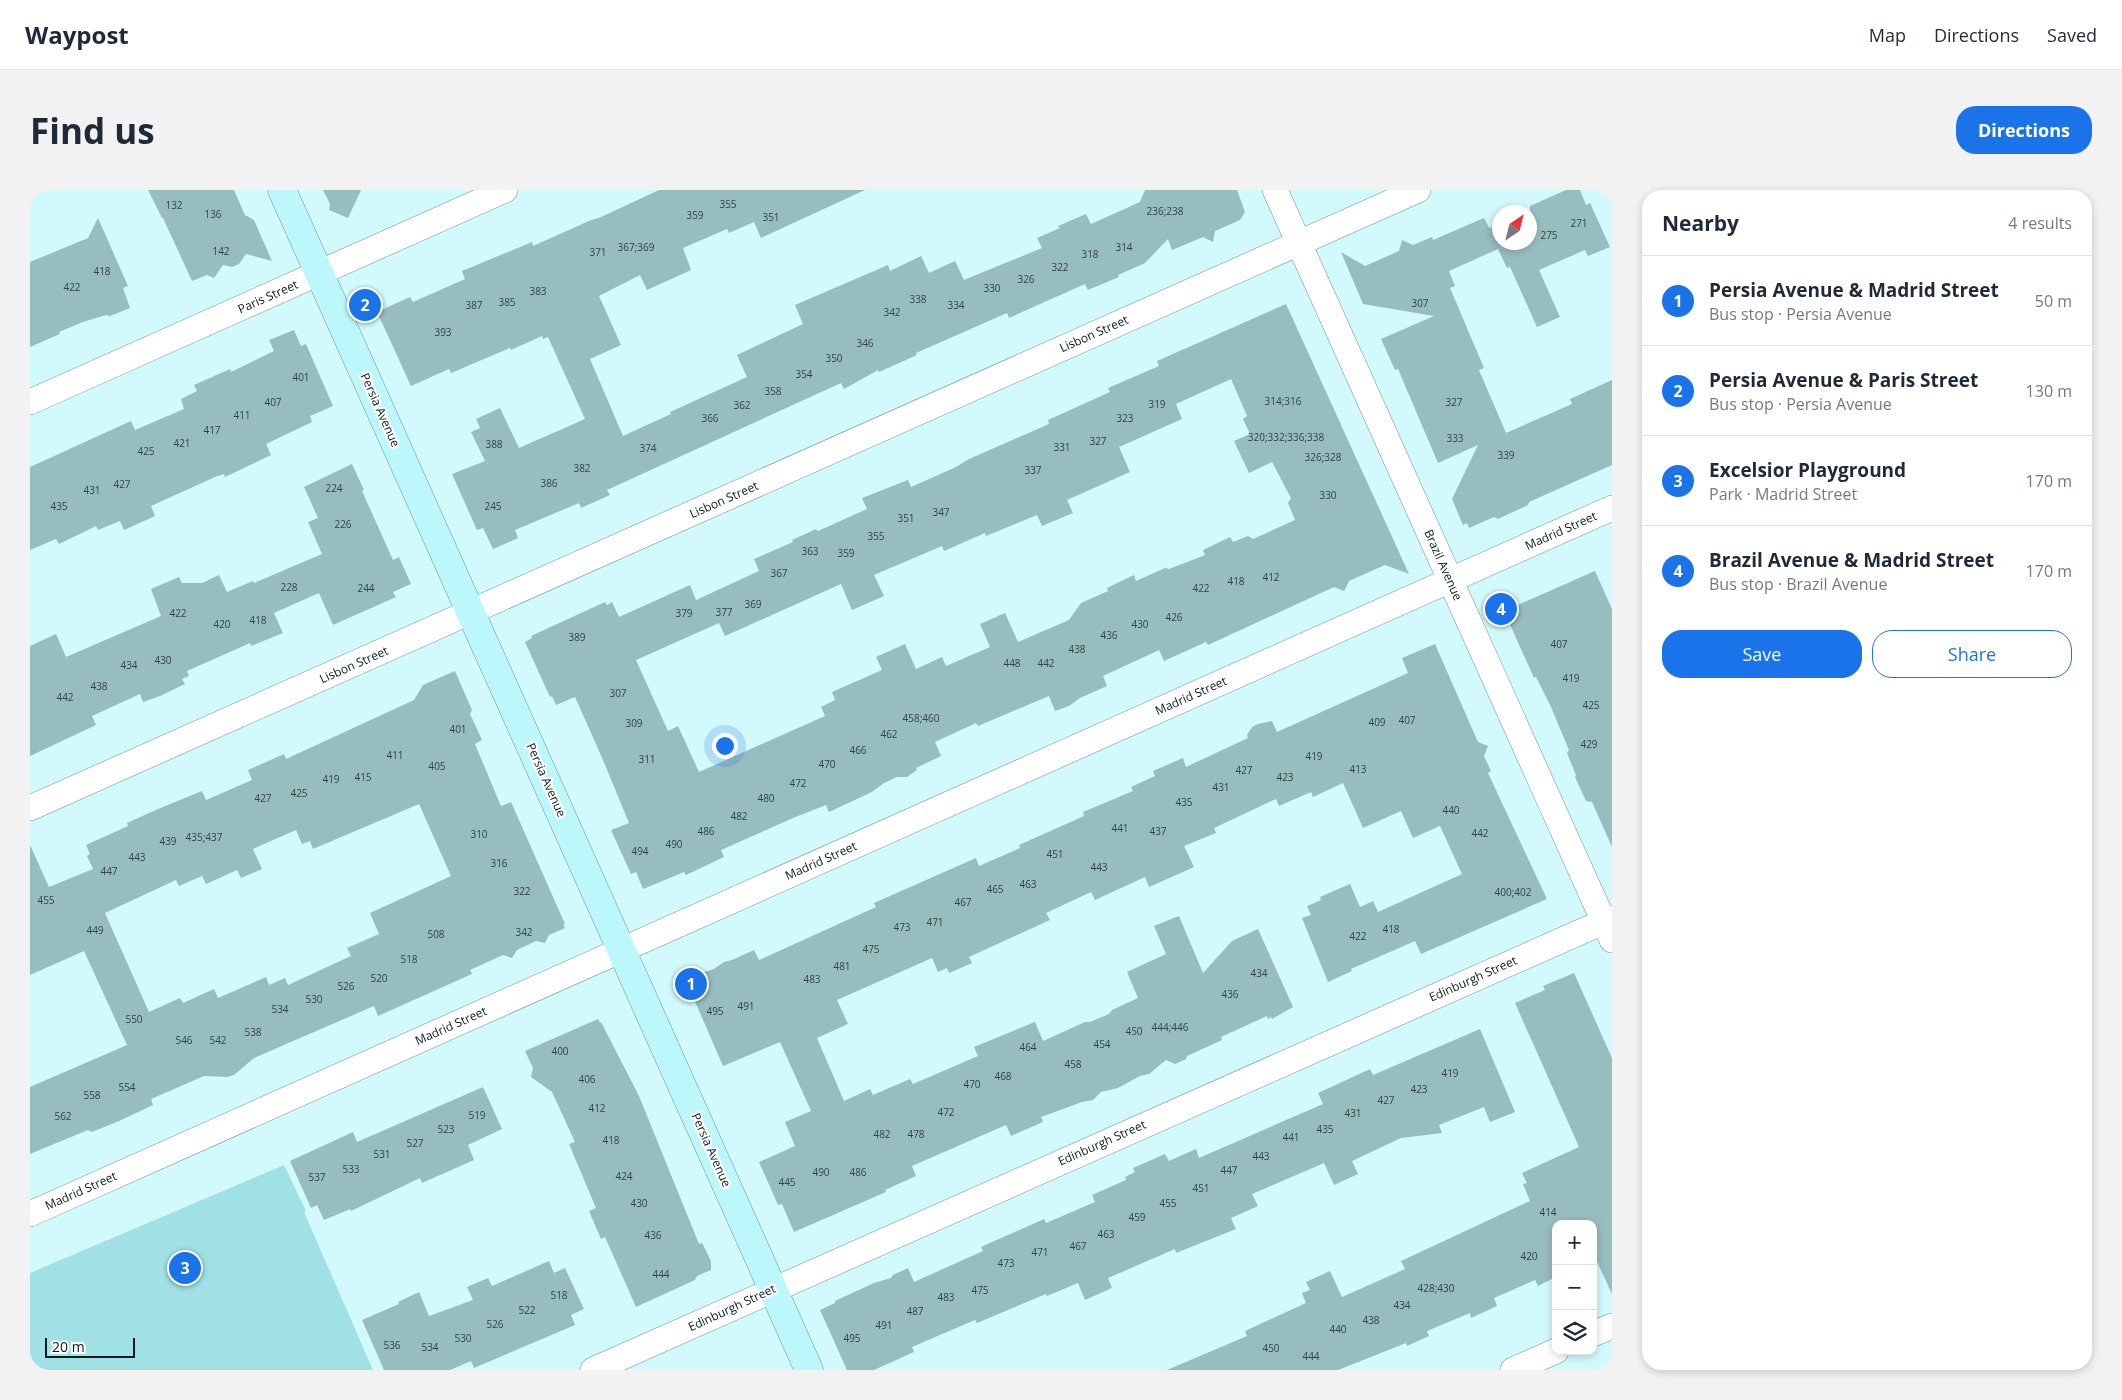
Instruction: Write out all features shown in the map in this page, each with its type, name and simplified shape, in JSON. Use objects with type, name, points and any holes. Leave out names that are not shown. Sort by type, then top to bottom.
[{"type":"street","name":"Persia Avenue","points":[[282,190],[809,1370]]},
{"type":"street","name":"Paris Street","points":[[30,402],[505,190]]},
{"type":"street","name":"Brazil Avenue","points":[[1275,190],[1450,580],[1609,926]]},
{"type":"street","name":"Lisbon Street","points":[[30,808],[1418,190]]},
{"type":"street","name":"Madrid Street","points":[[30,1214],[1612,508]]},
{"type":"street","name":"Edinburgh Street","points":[[593,1370],[773,1289],[1609,926]]},
{"type":"street","points":[[1597,1332],[1612,1326]]},
{"type":"street","points":[[1513,1370],[1552,1353]]},
{"type":"shaded area","points":[[284,1165],[306,1211],[304,1212],[373,1370],[30,1370],[30,1273]]},
{"type":"building","points":[[148,190],[234,190],[245,215],[254,220],[272,261],[246,254],[239,264],[232,267],[223,265],[214,278],[207,275],[192,281]]},
{"type":"building","points":[[323,190],[361,190],[348,218],[329,210],[330,204]]},
{"type":"building","points":[[659,190],[865,190],[761,238],[754,222],[729,233],[727,229],[683,248],[691,270],[647,290],[640,275],[599,296],[621,345],[590,359],[623,436],[747,377],[737,355],[803,324],[795,305],[888,265],[890,271],[921,256],[929,273],[955,261],[964,280],[1042,248],[1037,238],[1060,228],[1058,226],[1086,214],[1091,224],[1140,202],[1145,190],[1237,190],[1245,212],[1240,220],[1215,231],[1213,242],[1203,237],[1172,250],[1168,239],[1145,263],[1118,275],[1119,277],[1088,290],[1085,284],[1009,318],[1007,313],[916,353],[917,355],[879,372],[878,370],[844,389],[841,383],[607,490],[610,495],[581,508],[579,503],[515,530],[518,538],[493,549],[483,528],[477,530],[452,474],[485,461],[471,432],[480,428],[476,419],[500,408],[519,448],[585,419],[548,337],[543,339],[542,336],[451,373],[449,369],[411,386],[377,312],[410,297],[413,302],[465,279],[462,271],[532,242],[533,246]]},
{"type":"building","points":[[1566,190],[1580,190],[1586,205],[1590,203],[1610,247],[1588,256],[1585,250],[1539,270],[1560,317],[1537,327],[1510,267],[1507,268],[1498,250],[1537,250],[1537,205],[1532,205]]},
{"type":"building","points":[[98,218],[128,286],[123,288],[130,308],[110,316],[106,315],[83,322],[30,347],[30,262],[88,238]]},
{"type":"building","points":[[1484,218],[1489,228],[1492,227],[1492,250],[1496,250],[1449,271],[1455,286],[1450,288],[1484,368],[1479,370],[1506,433],[1572,404],[1570,399],[1612,380],[1612,465],[1529,502],[1528,505],[1498,519],[1494,517],[1469,528],[1467,523],[1463,525],[1452,499],[1478,445],[1438,463],[1398,369],[1395,370],[1381,339],[1434,316],[1363,304],[1341,252],[1365,266],[1399,251],[1402,240],[1413,245],[1432,237],[1433,240]]},
{"type":"building","points":[[1286,304],[1409,574],[1385,565],[1349,581],[1344,591],[1334,587],[1208,645],[1206,642],[1164,661],[1159,650],[1103,676],[1107,686],[1080,698],[1069,706],[1055,711],[1049,696],[978,726],[976,723],[935,742],[941,756],[916,768],[917,770],[907,777],[897,777],[884,783],[872,792],[829,812],[826,805],[793,818],[721,850],[724,857],[686,875],[684,872],[643,889],[636,872],[631,874],[611,830],[629,823],[575,697],[556,705],[552,696],[550,697],[525,642],[532,638],[531,636],[605,602],[607,605],[612,602],[619,617],[690,585],[696,600],[759,571],[754,559],[793,542],[792,540],[816,529],[818,531],[867,509],[862,498],[908,480],[911,487],[1049,424],[1048,420],[1110,392],[1108,388],[1159,366],[1157,361]],"holes":[[[1231,379],[1247,416],[1243,419],[1250,434],[1234,441],[1249,473],[1272,462],[1291,498],[1288,503],[1295,520],[1253,539],[1248,536],[1233,542],[1230,537],[1203,550],[1205,555],[1169,569],[1165,568],[1136,581],[1134,575],[1107,588],[1108,591],[1081,603],[1069,620],[1018,642],[1005,613],[980,624],[990,647],[946,666],[942,657],[916,669],[905,644],[876,657],[882,670],[832,692],[835,700],[821,707],[825,716],[699,772],[678,726],[668,731],[636,660],[719,623],[725,636],[841,584],[852,610],[884,596],[874,575],[942,546],[944,551],[985,533],[986,536],[1037,515],[1042,526],[1073,513],[1067,500],[1130,472],[1119,447],[1182,419],[1176,404]]]},
{"type":"building","points":[[294,330],[301,346],[306,344],[333,406],[310,416],[312,422],[266,444],[271,455],[225,477],[224,474],[215,477],[151,506],[155,516],[124,530],[120,521],[98,530],[96,526],[59,544],[56,539],[30,550],[30,467],[131,421],[135,430],[184,409],[181,399],[197,391],[194,385],[230,369],[231,372],[274,351],[269,340]]},
{"type":"building","points":[[352,464],[393,560],[399,557],[411,584],[393,592],[396,597],[333,625],[319,593],[274,613],[283,633],[251,646],[250,643],[187,671],[189,676],[182,679],[185,684],[160,696],[143,702],[140,694],[92,716],[96,725],[30,756],[30,646],[56,634],[66,657],[161,616],[151,589],[179,577],[182,583],[202,583],[219,575],[227,592],[253,581],[254,583],[322,554],[308,522],[318,518],[304,487]]},
{"type":"building","points":[[1595,571],[1612,609],[1612,847],[1592,802],[1586,801],[1575,777],[1576,775],[1567,753],[1569,750],[1551,707],[1536,677],[1534,678],[1504,611]]},
{"type":"building","points":[[1435,644],[1478,742],[1488,746],[1484,756],[1491,771],[1488,773],[1547,899],[1421,954],[1415,941],[1351,969],[1352,971],[1328,982],[1302,918],[1311,915],[1307,906],[1321,900],[1320,897],[1350,884],[1360,907],[1373,901],[1378,912],[1462,874],[1440,826],[1413,838],[1401,811],[1363,828],[1343,783],[1313,797],[1311,792],[1279,806],[1276,799],[1214,828],[1216,833],[1184,846],[1194,867],[1149,887],[1145,877],[1095,900],[1091,892],[1046,913],[1050,920],[969,957],[972,963],[949,973],[947,968],[938,972],[932,958],[837,1000],[848,1024],[817,1038],[844,1101],[870,1089],[873,1095],[910,1079],[913,1084],[978,1056],[974,1047],[1035,1022],[1043,1041],[1085,1022],[1090,1022],[1109,1014],[1112,1010],[1138,998],[1127,972],[1166,954],[1154,926],[1179,916],[1203,973],[1232,941],[1258,929],[1293,1007],[1272,1019],[1271,1017],[1268,1019],[1267,1016],[1221,1037],[1222,1040],[1187,1056],[1186,1059],[1175,1064],[1166,1060],[1149,1074],[1140,1076],[1118,1088],[1101,1092],[1093,1100],[1082,1102],[1041,1117],[1043,1122],[1011,1136],[1006,1125],[912,1166],[916,1176],[885,1190],[886,1192],[794,1232],[782,1204],[778,1205],[759,1162],[795,1146],[785,1122],[811,1111],[780,1042],[723,1066],[687,983],[694,975],[714,969],[724,962],[754,950],[759,960],[876,907],[874,903],[976,858],[979,866],[1020,848],[1019,845],[1084,816],[1083,812],[1133,791],[1131,787],[1155,776],[1153,771],[1183,758],[1186,767],[1248,738],[1247,735],[1252,727],[1258,724],[1272,721],[1277,732],[1408,673],[1402,658]]},
{"type":"building","points":[[455,671],[472,710],[470,714],[482,740],[475,744],[501,806],[511,802],[565,924],[563,924],[565,928],[549,935],[545,943],[536,941],[517,950],[512,958],[503,955],[470,970],[472,974],[378,1016],[374,1006],[254,1058],[234,1075],[227,1077],[204,1076],[151,1099],[153,1105],[119,1121],[92,1132],[88,1130],[30,1154],[30,1087],[127,1045],[84,951],[30,975],[30,845],[49,887],[93,869],[87,856],[90,854],[86,845],[128,826],[127,823],[202,791],[206,800],[252,780],[248,770],[284,754],[286,759],[414,700],[423,685]],"holes":[[[419,804],[451,876],[370,913],[379,934],[347,948],[351,956],[288,985],[285,978],[269,985],[266,977],[218,998],[214,989],[183,1003],[180,998],[149,1012],[105,913],[176,880],[179,886],[202,876],[206,884],[237,870],[241,878],[262,869],[253,849],[296,830],[302,844],[310,841],[313,849]]]},
{"type":"building","points":[[1574,973],[1612,1058],[1612,1294],[1597,1262],[1597,1220],[1552,1220],[1552,1279],[1538,1286],[1535,1280],[1494,1298],[1497,1306],[1471,1318],[1470,1313],[1427,1331],[1429,1336],[1407,1346],[1406,1343],[1338,1370],[1167,1370],[1247,1336],[1245,1331],[1306,1303],[1302,1293],[1310,1290],[1306,1282],[1330,1271],[1342,1297],[1405,1269],[1401,1261],[1530,1201],[1523,1184],[1527,1183],[1522,1173],[1579,1147],[1515,1003],[1545,990],[1543,986]]},
{"type":"building","points":[[598,1019],[639,1096],[699,1244],[702,1243],[711,1261],[711,1270],[697,1276],[695,1280],[636,1307],[605,1237],[601,1239],[589,1211],[596,1208],[569,1144],[575,1142],[552,1092],[531,1077],[533,1068],[525,1051]]},
{"type":"building","points":[[1480,1029],[1515,1112],[1490,1122],[1484,1107],[1439,1125],[1442,1133],[1401,1138],[1352,1161],[1358,1174],[1334,1185],[1324,1163],[1252,1194],[1258,1206],[1231,1218],[1236,1229],[1176,1253],[1175,1249],[1108,1278],[1112,1288],[1085,1300],[1078,1283],[1047,1296],[1046,1294],[977,1323],[975,1320],[912,1347],[914,1352],[874,1370],[847,1370],[820,1310],[835,1303],[835,1301],[874,1283],[891,1278],[893,1275],[908,1268],[914,1282],[983,1251],[981,1247],[1044,1219],[1046,1223],[1095,1202],[1092,1195],[1126,1180],[1125,1177],[1135,1172],[1133,1168],[1165,1154],[1169,1161],[1196,1149],[1199,1158],[1323,1104],[1318,1093],[1370,1069],[1373,1075]]},
{"type":"building","points":[[483,1087],[502,1129],[468,1145],[474,1160],[422,1183],[420,1178],[351,1211],[350,1209],[324,1220],[317,1205],[311,1208],[290,1161],[353,1132],[357,1142]]},
{"type":"building","points":[[549,1261],[554,1273],[565,1268],[584,1309],[571,1315],[575,1325],[474,1368],[471,1361],[450,1370],[384,1370],[362,1320],[399,1304],[398,1302],[419,1292],[429,1316],[473,1300],[467,1287],[488,1278],[492,1286]]},
{"type":"place","name":"Persia Avenue & Paris Street","points":[[365,305]]},
{"type":"place","name":"Brazil Avenue & Madrid Street","points":[[1501,609]]},
{"type":"place","name":"Persia Avenue & Madrid Street","points":[[691,984]]},
{"type":"place","name":"Excelsior Playground","points":[[185,1268]]}]
